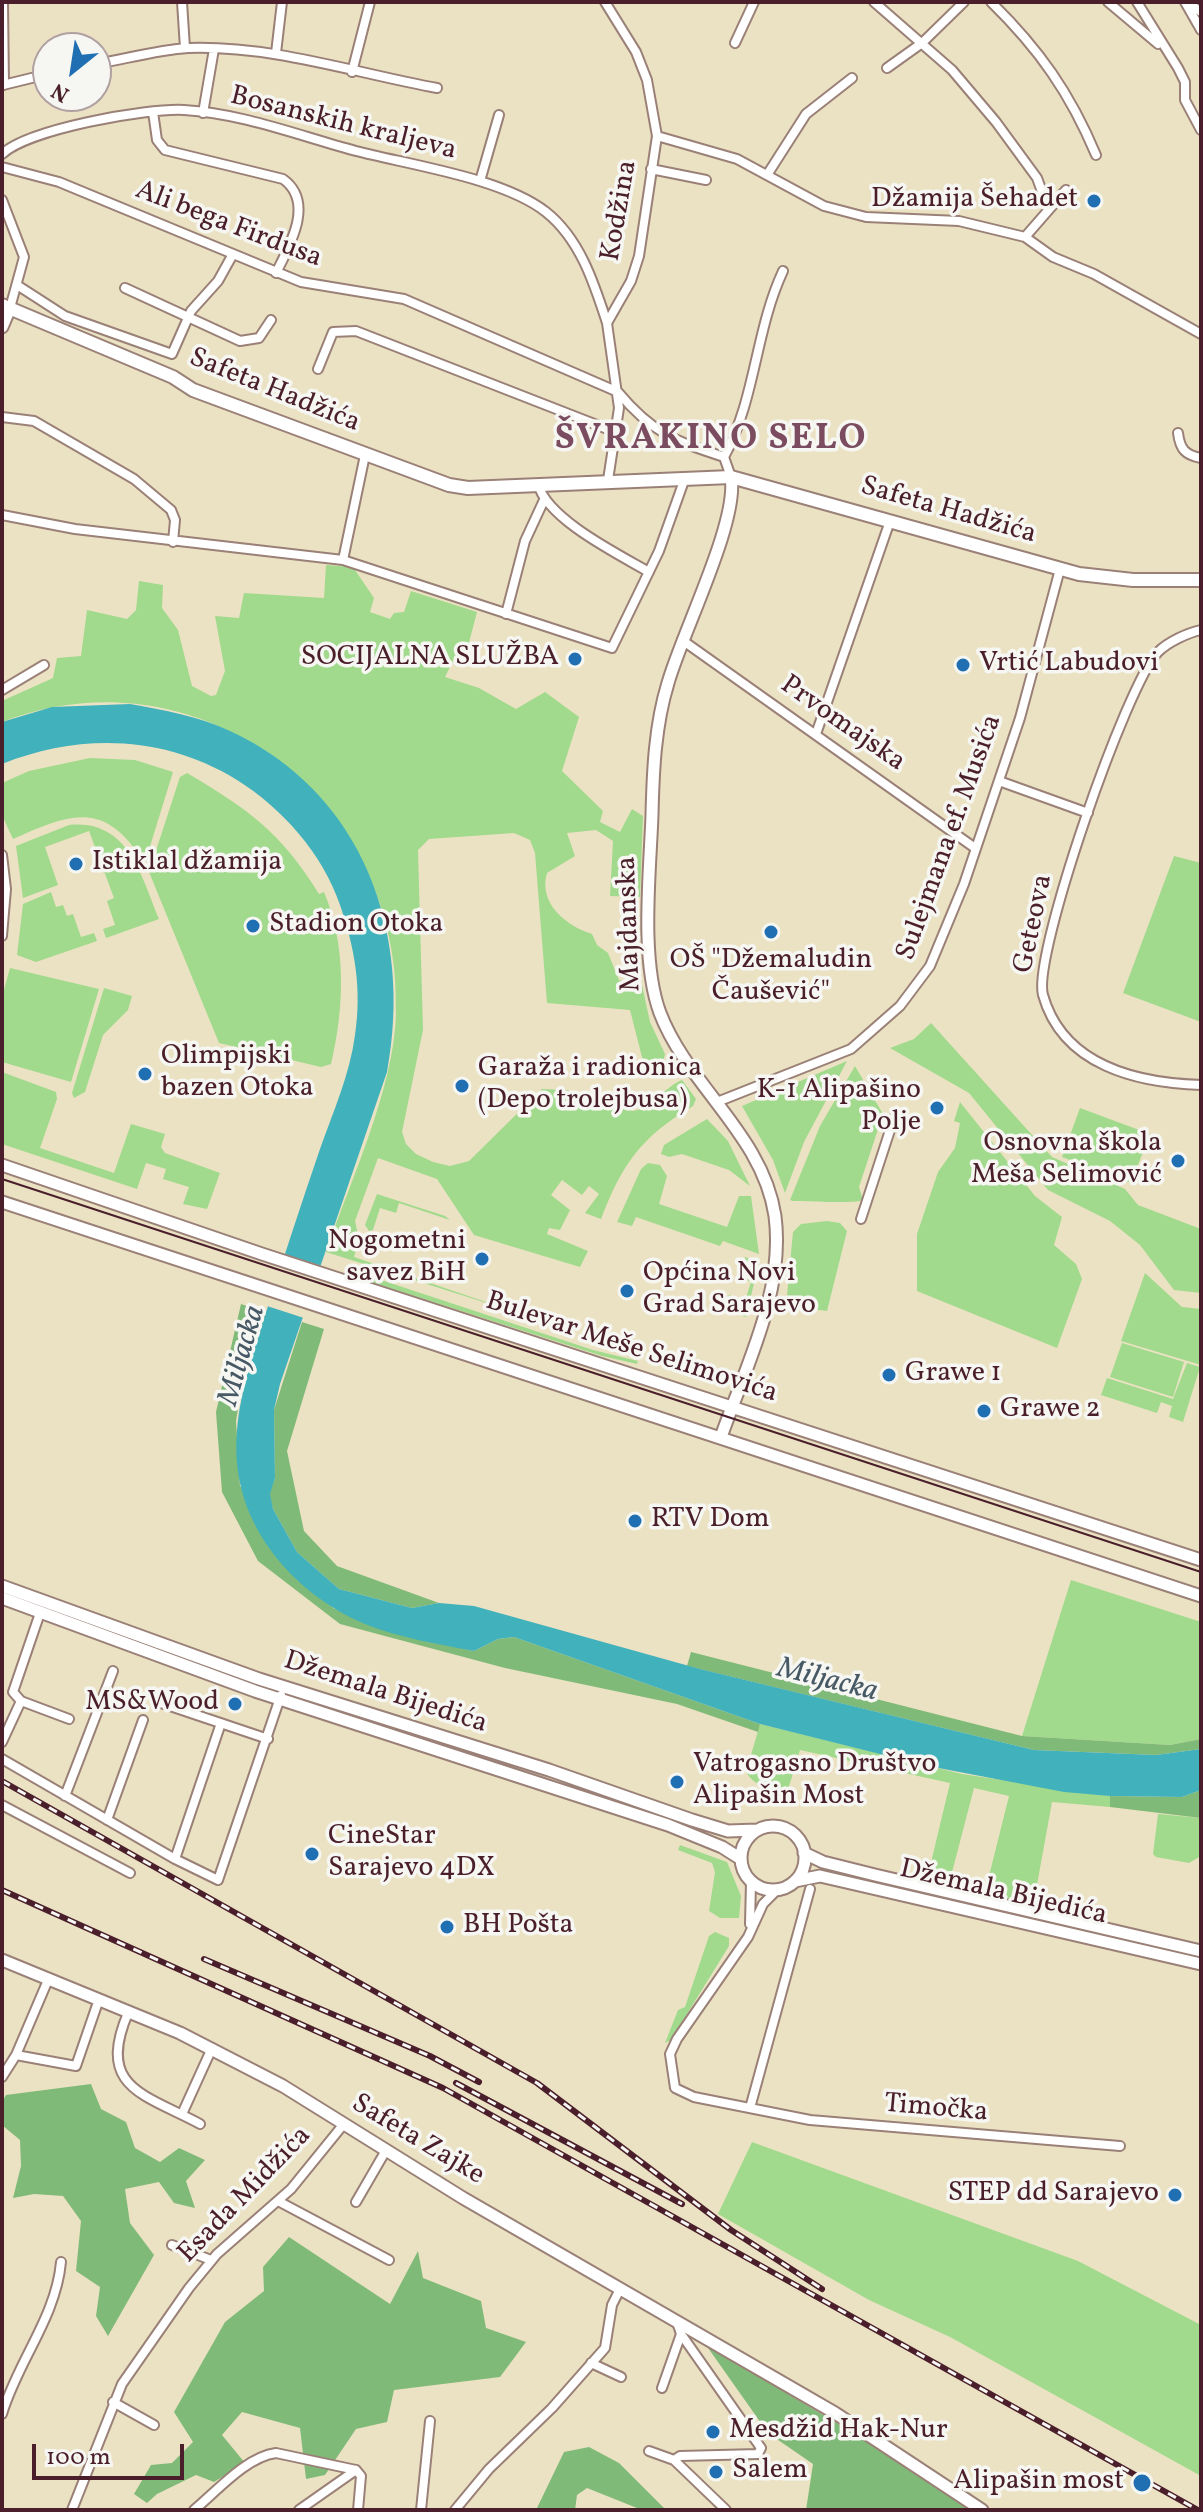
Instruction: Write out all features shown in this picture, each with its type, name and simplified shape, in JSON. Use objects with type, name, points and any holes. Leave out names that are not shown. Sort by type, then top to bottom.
[{"type":"main road","points":[[2,327],[6,306]]},
{"type":"main road","name":"Safeta Hadžića","points":[[6,306],[173,377],[193,390],[365,455],[468,488],[731,477],[1060,569],[1133,580],[1201,580]]},
{"type":"main road","name":"Majdanska","points":[[721,1437],[769,1299],[776,1230],[763,1176],[733,1121],[666,1026],[654,994],[651,975],[651,816],[656,743],[667,684],[730,512],[731,477]]},
{"type":"main road","name":"Bulevar Meše Selimovića","points":[[2,1165],[262,1254],[1201,1560]]},
{"type":"main road","name":"Bulevar Meše Selimovića","points":[[2,1202],[1201,1596]]},
{"type":"main road","name":"Džemala Bijedića","points":[[2,1586],[282,1694],[549,1770],[728,1831],[757,1830],[770,1826],[787,1829],[795,1835],[804,1853],[823,1862],[1201,1951]]},
{"type":"main road","name":"Džemala Bijedića","points":[[2,1598],[668,1825],[722,1847],[741,1859]]},
{"type":"main road","points":[[757,1830],[745,1842],[741,1859],[751,1882],[777,1890]]},
{"type":"main road","points":[[795,1881],[801,1873],[804,1853]]},
{"type":"main road","name":"Džemala Bijedića","points":[[777,1890],[795,1881],[820,1876],[1201,1964]]},
{"type":"main road","name":"Safeta Zajke","points":[[2,1960],[212,2048],[283,2086],[385,2152],[835,2413],[936,2477]]},
{"type":"main road","points":[[936,2477],[982,2510]]},
{"type":"main road","points":[[936,2477],[989,2510]]},
{"type":"street","points":[[3,2],[3,85],[32,78]]},
{"type":"street","points":[[182,2],[185,48]]},
{"type":"street","points":[[276,53],[282,2]]},
{"type":"street","points":[[352,72],[370,2]]},
{"type":"street","name":"Kodžina","points":[[605,2],[636,52],[647,80],[657,136],[639,256],[631,281],[607,323]]},
{"type":"street","points":[[735,43],[754,2]]},
{"type":"street","points":[[874,2],[952,70],[996,122],[1037,178],[1048,208]]},
{"type":"street","points":[[887,68],[922,43],[964,2]]},
{"type":"street","points":[[991,2],[1032,44],[1075,105],[1096,155]]},
{"type":"street","points":[[1108,2],[1164,50]]},
{"type":"street","points":[[1137,2],[1178,68],[1185,82],[1185,100],[1201,130]]},
{"type":"street","points":[[1186,2],[1201,12]]},
{"type":"street","points":[[1186,2],[1201,30]]},
{"type":"street","points":[[112,61],[185,48],[276,53],[352,72],[437,88]]},
{"type":"street","points":[[203,113],[214,49]]},
{"type":"street","points":[[767,175],[806,114],[852,78]]},
{"type":"street","points":[[153,112],[157,140],[165,150],[223,162],[250,174],[283,179],[293,187],[298,199],[296,225],[276,273]]},
{"type":"street","name":"Bosanskih kraljeva","points":[[2,154],[20,142],[60,130],[153,112],[203,113],[480,181],[528,201],[556,220],[579,254],[607,323]]},
{"type":"street","points":[[480,181],[499,115]]},
{"type":"street","points":[[657,136],[726,155],[824,206],[866,217],[959,221],[1025,237],[1053,257],[1118,286],[1201,334]]},
{"type":"street","name":"Ali bega Firdusa","points":[[2,167],[59,182],[276,273],[343,291],[404,299],[618,392]]},
{"type":"street","points":[[651,169],[706,180]]},
{"type":"street","points":[[1025,237],[1066,190]]},
{"type":"street","points":[[2,200],[23,251],[17,285],[6,306]]},
{"type":"street","points":[[17,285],[65,316],[172,354],[188,316],[218,281],[233,254]]},
{"type":"street","points":[[731,477],[724,457],[743,420],[765,317],[783,271]]},
{"type":"street","points":[[125,288],[223,335],[246,342],[262,336],[271,320]]},
{"type":"street","points":[[607,323],[608,353],[618,392],[608,480]]},
{"type":"street","points":[[318,369],[333,332],[356,331],[615,432]]},
{"type":"street","points":[[618,392],[631,409],[675,442],[724,457]]},
{"type":"street","points":[[2,417],[34,421],[134,479],[171,510],[175,520],[173,542]]},
{"type":"street","points":[[1178,433],[1180,446],[1189,456],[1201,458]]},
{"type":"street","points":[[343,560],[365,455]]},
{"type":"street","points":[[2,515],[173,542],[343,560],[612,648],[649,572],[685,478]]},
{"type":"street","points":[[538,484],[544,500],[591,537],[649,572]]},
{"type":"street","points":[[506,614],[525,541],[544,500]]},
{"type":"street","points":[[816,734],[890,521]]},
{"type":"street","name":"Sulejmana ef. Musića","points":[[717,1102],[851,1049],[916,988],[940,947],[999,781],[1020,718],[1060,569]]},
{"type":"street","name":"Geteova","points":[[1201,630],[1159,651],[1128,702],[1059,897],[1041,979],[1044,997],[1068,1040],[1107,1068],[1136,1079],[1201,1085]]},
{"type":"street","name":"Prvomajska","points":[[682,640],[975,848]]},
{"type":"street","points":[[2,690],[44,665]]},
{"type":"street","points":[[999,781],[1088,813]]},
{"type":"street","points":[[2,855],[6,889],[2,936]]},
{"type":"street","points":[[861,1219],[895,1115]]},
{"type":"street","points":[[40,1613],[13,1692],[21,1701],[69,1719]]},
{"type":"street","points":[[65,1796],[113,1671]]},
{"type":"street","points":[[2,1759],[214,1879],[221,1877],[282,1694]]},
{"type":"street","points":[[2,1742],[21,1701]]},
{"type":"street","points":[[161,1703],[268,1739]]},
{"type":"street","points":[[107,1820],[143,1720]]},
{"type":"street","points":[[175,1859],[221,1723]]},
{"type":"street","points":[[2,1805],[130,1873]]},
{"type":"street","name":"Timočka","points":[[748,1937],[753,1900],[751,1882]]},
{"type":"street","points":[[750,2108],[810,1889]]},
{"type":"street","name":"Timočka","points":[[777,1890],[763,1904],[748,1937],[677,2039],[670,2054],[675,2088],[694,2097],[810,2120],[1120,2146]]},
{"type":"street","points":[[2,2077],[16,2055],[48,1980]]},
{"type":"street","points":[[16,2055],[76,2066],[98,2002]]},
{"type":"street","points":[[128,2013],[116,2055],[123,2078],[132,2087],[200,2124]]},
{"type":"street","points":[[182,2114],[212,2048]]},
{"type":"street","name":"Esada Midžića","points":[[72,2510],[113,2402],[131,2371],[211,2260],[278,2201],[343,2125]]},
{"type":"street","points":[[356,2202],[385,2152]]},
{"type":"street","points":[[278,2201],[389,2260]]},
{"type":"street","points":[[172,2245],[211,2260]]},
{"type":"street","points":[[2,2414],[23,2359],[50,2309],[59,2285],[61,2262]]},
{"type":"street","points":[[455,2510],[496,2461],[552,2408],[605,2348],[612,2305],[620,2289]]},
{"type":"street","points":[[674,2460],[680,2456],[758,2454],[761,2448],[681,2334],[676,2321]]},
{"type":"street","points":[[662,2388],[681,2334]]},
{"type":"street","points":[[591,2363],[621,2377]]},
{"type":"street","points":[[113,2402],[154,2425]]},
{"type":"street","points":[[421,2510],[430,2421]]},
{"type":"street","points":[[649,2451],[674,2460],[726,2510]]},
{"type":"street","points":[[194,2510],[264,2455],[276,2453],[356,2470],[361,2476],[358,2510]]},
{"type":"street","points":[[299,2510],[356,2470]]},
{"type":"green space","points":[[326,565],[353,567],[374,598],[370,612],[390,619],[394,613],[404,612],[411,591],[477,612],[465,658],[456,655],[445,677],[479,688],[516,709],[545,692],[579,717],[562,771],[603,811],[600,822],[620,832],[632,809],[643,816],[640,897],[610,896],[613,841],[596,830],[567,833],[575,856],[547,873],[545,884],[556,912],[592,934],[597,945],[608,953],[619,980],[642,985],[650,1022],[665,1054],[663,1063],[655,1070],[647,1069],[643,1061],[630,1010],[547,1003],[535,853],[530,840],[514,833],[429,839],[418,850],[423,1030],[402,1132],[406,1144],[416,1154],[450,1166],[469,1161],[542,1089],[566,1090],[633,1111],[647,1106],[682,1080],[696,1099],[693,1106],[660,1129],[635,1154],[617,1182],[601,1219],[585,1213],[599,1194],[589,1186],[582,1195],[562,1180],[551,1195],[570,1210],[560,1230],[549,1228],[547,1234],[588,1251],[580,1267],[474,1235],[437,1179],[378,1158],[355,1221],[359,1239],[354,1257],[518,1313],[326,1252],[379,1104],[388,1073],[396,1014],[390,938],[366,869],[328,809],[277,761],[217,725],[149,706],[77,704],[2,722],[2,701],[53,678],[57,658],[81,656],[87,610],[127,619],[136,610],[139,581],[163,585],[162,608],[178,630],[192,686],[211,696],[216,695],[225,671],[215,616],[239,618],[244,593],[324,598]]},
{"type":"green space","points":[[90,758],[135,760],[173,772],[147,856],[139,855],[125,837],[111,826],[82,817],[50,824],[13,839],[2,815],[2,783],[29,771]]},
{"type":"green space","name":"Stadion Otoka","points":[[187,773],[262,824],[291,854],[319,894],[324,892],[336,933],[341,975],[339,1020],[331,1064],[321,1067],[219,1043],[149,872],[180,777]]},
{"type":"green space","points":[[69,825],[105,831],[119,841],[138,868],[159,919],[106,938],[103,929],[115,925],[107,901],[114,898],[89,831],[45,847],[58,885],[23,898],[16,846]]},
{"type":"green space","points":[[1174,856],[1201,863],[1201,1022],[1123,993]]},
{"type":"green space","points":[[51,892],[56,907],[63,905],[67,916],[73,914],[81,937],[94,933],[97,941],[36,962],[17,955],[23,904]]},
{"type":"green space","points":[[10,968],[99,989],[71,1082],[2,1062],[2,997]]},
{"type":"green space","points":[[104,988],[132,996],[128,1010],[103,1035],[85,1092],[74,1098],[72,1093]]},
{"type":"green space","points":[[931,1023],[1052,1157],[1125,1189],[1138,1205],[1201,1229],[1201,1293],[1174,1290],[1140,1245],[1110,1221],[1048,1190],[969,1093],[890,1048],[914,1039]]},
{"type":"green space","points":[[847,1061],[804,1142],[785,1193],[773,1160],[742,1106]]},
{"type":"green space","points":[[855,1066],[883,1114],[859,1187],[863,1200],[790,1200],[820,1126]]},
{"type":"green space","points":[[2,1072],[56,1092],[57,1099],[40,1148],[114,1173],[131,1124],[165,1134],[161,1147],[165,1153],[220,1173],[207,1209],[183,1204],[189,1187],[163,1179],[166,1169],[146,1163],[137,1189],[2,1144]]},
{"type":"green space","points":[[960,1102],[1035,1196],[1062,1217],[1054,1245],[1076,1264],[1082,1279],[1057,1348],[917,1291],[917,1234],[938,1172],[955,1148],[960,1123],[954,1121]]},
{"type":"green space","points":[[1080,1108],[1150,1134],[1131,1183],[1062,1157]]},
{"type":"green space","points":[[707,1119],[728,1141],[750,1186],[729,1170],[682,1154],[669,1157],[661,1154],[664,1145]]},
{"type":"green space","points":[[648,1163],[660,1165],[667,1176],[659,1204],[727,1227],[739,1196],[751,1196],[759,1254],[723,1241],[720,1246],[636,1217],[632,1226],[617,1222],[641,1169]]},
{"type":"green space","points":[[377,1194],[450,1220],[399,1203],[396,1213],[380,1208],[373,1230],[369,1231],[365,1225]]},
{"type":"green space","points":[[840,1223],[847,1231],[827,1311],[786,1306],[793,1232],[801,1224]]},
{"type":"green space","points":[[745,1257],[759,1262],[746,1317],[724,1309],[729,1295],[745,1301],[751,1282],[737,1276]]},
{"type":"green space","points":[[354,1271],[593,1350],[638,1361],[637,1364],[602,1356],[348,1275]]},
{"type":"green space","points":[[1145,1273],[1182,1307],[1201,1309],[1201,1365],[1121,1341]]},
{"type":"green space","points":[[241,1304],[266,1313],[241,1391],[236,1421],[240,1486],[333,1608],[393,1633],[474,1651],[498,1639],[514,1637],[760,1724],[758,1732],[677,1704],[505,1668],[340,1624],[258,1561],[222,1492],[216,1412]]},
{"type":"green space","points":[[302,1322],[324,1329],[287,1451],[304,1531],[337,1566],[439,1603],[412,1608],[339,1589],[297,1552],[273,1509],[269,1494],[275,1478],[274,1410]]},
{"type":"green space","points":[[1122,1343],[1184,1362],[1173,1397],[1110,1377]]},
{"type":"green space","points":[[1187,1363],[1200,1367],[1183,1422],[1169,1417],[1172,1406],[1161,1402],[1157,1413],[1101,1395],[1107,1378],[1173,1399]]},
{"type":"green space","points":[[1071,1580],[1201,1622],[1201,1739],[1170,1745],[1022,1736]]},
{"type":"green space","points":[[691,1652],[1022,1736],[1170,1745],[1201,1739],[1201,1749],[1156,1755],[1034,1750],[687,1666]]},
{"type":"green space","points":[[760,1724],[962,1774],[1110,1796],[1110,1807],[1052,1802],[1033,1907],[984,1896],[1009,1796],[974,1788],[950,1880],[928,1875],[950,1783],[800,1750],[787,1793],[770,1789],[754,1781],[746,1772]]},
{"type":"green space","points":[[1201,1790],[1201,1818],[1110,1807],[1110,1796],[1182,1797]]},
{"type":"green space","points":[[1158,1814],[1201,1818],[1201,1856],[1189,1863],[1156,1857],[1153,1854]]},
{"type":"green space","points":[[680,1845],[727,1862],[741,1896],[739,1918],[720,1918],[709,1911],[715,1872],[712,1863],[678,1850]]},
{"type":"green space","points":[[715,1932],[729,1938],[729,1946],[671,2040],[665,2043],[678,2010],[685,2007],[709,1936]]},
{"type":"green space","points":[[91,2084],[101,2109],[126,2122],[135,2148],[160,2162],[179,2148],[205,2160],[186,2181],[195,2208],[174,2203],[159,2182],[125,2189],[130,2223],[154,2255],[108,2336],[96,2316],[100,2287],[76,2271],[81,2221],[63,2196],[34,2194],[13,2198],[21,2166],[20,2140],[2,2125],[2,2102],[6,2095]]},
{"type":"green space","points":[[752,2142],[1078,2261],[1201,2325],[1201,2476],[950,2337],[869,2300],[718,2214]]},
{"type":"green space","points":[[289,2237],[390,2304],[418,2251],[423,2278],[481,2301],[486,2328],[526,2342],[500,2377],[394,2390],[387,2422],[356,2429],[325,2475],[306,2479],[300,2428],[242,2412],[222,2435],[245,2463],[214,2482],[196,2475],[157,2494],[147,2503],[134,2494],[151,2465],[172,2463],[193,2442],[174,2412],[225,2322],[264,2291],[263,2267]]},
{"type":"green space","points":[[706,2345],[907,2465],[975,2510],[806,2510],[813,2464],[768,2433]]},
{"type":"green space","points":[[589,2447],[619,2463],[666,2510],[642,2510],[587,2488],[577,2495],[575,2510],[536,2510],[564,2452]]},
{"type":"water","name":"Miljacka","points":[[130,704],[181,714],[230,731],[276,758],[315,791],[345,830],[368,873],[384,920],[392,969],[393,1020],[387,1072],[280,1384],[274,1410],[275,1478],[270,1494],[273,1509],[297,1552],[339,1589],[412,1608],[439,1603],[474,1606],[700,1669],[1034,1750],[1156,1755],[1201,1749],[1201,1790],[1182,1797],[1064,1792],[928,1766],[760,1724],[514,1637],[498,1639],[474,1651],[392,1633],[339,1611],[292,1575],[272,1552],[253,1521],[242,1491],[237,1461],[237,1431],[248,1370],[349,1064],[358,1002],[353,953],[333,886],[312,850],[270,804],[237,780],[180,754],[121,744],[61,747],[2,764],[2,722],[52,707]]},
{"type":"pier","points":[[281,1253],[325,1267],[307,1319],[264,1305]]},
{"type":"tram line","points":[[2,1179],[1201,1572]]},
{"type":"railway","points":[[2,1781],[537,2083],[731,2230],[822,2289]]},
{"type":"railway","points":[[2,1890],[443,2088],[1198,2510]]},
{"type":"railway","points":[[204,1959],[430,2056],[479,2082]]},
{"type":"railway","points":[[456,2083],[682,2204]]},
{"type":"place","name":"Džamija Šehadet","points":[[1094,201]]},
{"type":"place","name":"SOCIJALNA SLUŽBA","points":[[575,659]]},
{"type":"place","name":"Vrtić Labudovi","points":[[963,665]]},
{"type":"place","name":"Istiklal džamija","points":[[76,864]]},
{"type":"place","name":"Stadion Otoka","points":[[253,926]]},
{"type":"place","name":"OŠ \"Džemaludin Čaušević\"","points":[[771,932]]},
{"type":"place","name":"Olimpijski bazen Otoka","points":[[145,1074]]},
{"type":"place","name":"Garaža i radionica (Depo trolejbusa)","points":[[462,1086]]},
{"type":"place","name":"K-1 Alipašino Polje","points":[[937,1108]]},
{"type":"place","name":"Osnovna škola Meša Selimović","points":[[1178,1161]]},
{"type":"place","name":"Nogometni savez BiH","points":[[482,1259]]},
{"type":"place","name":"Općina Novi Grad Sarajevo","points":[[627,1291]]},
{"type":"place","name":"Grawe 1","points":[[889,1375]]},
{"type":"place","name":"Grawe 2","points":[[984,1411]]},
{"type":"place","name":"RTV Dom","points":[[635,1521]]},
{"type":"place","name":"MS&Wood","points":[[235,1704]]},
{"type":"place","name":"Vatrogasno Društvo Alipašin Most","points":[[677,1782]]},
{"type":"place","name":"CineStar Sarajevo 4DX","points":[[312,1854]]},
{"type":"place","name":"BH Pošta","points":[[447,1927]]},
{"type":"place","name":"STEP dd Sarajevo","points":[[1175,2195]]},
{"type":"place","name":"Mesdžid Hak-Nur","points":[[713,2432]]},
{"type":"place","name":"Salem","points":[[716,2472]]},
{"type":"place","name":"Alipašin most","points":[[1142,2483]]},
{"type":"district","name":"ŠVRAKINO SELO","points":[[711,441]]}]
